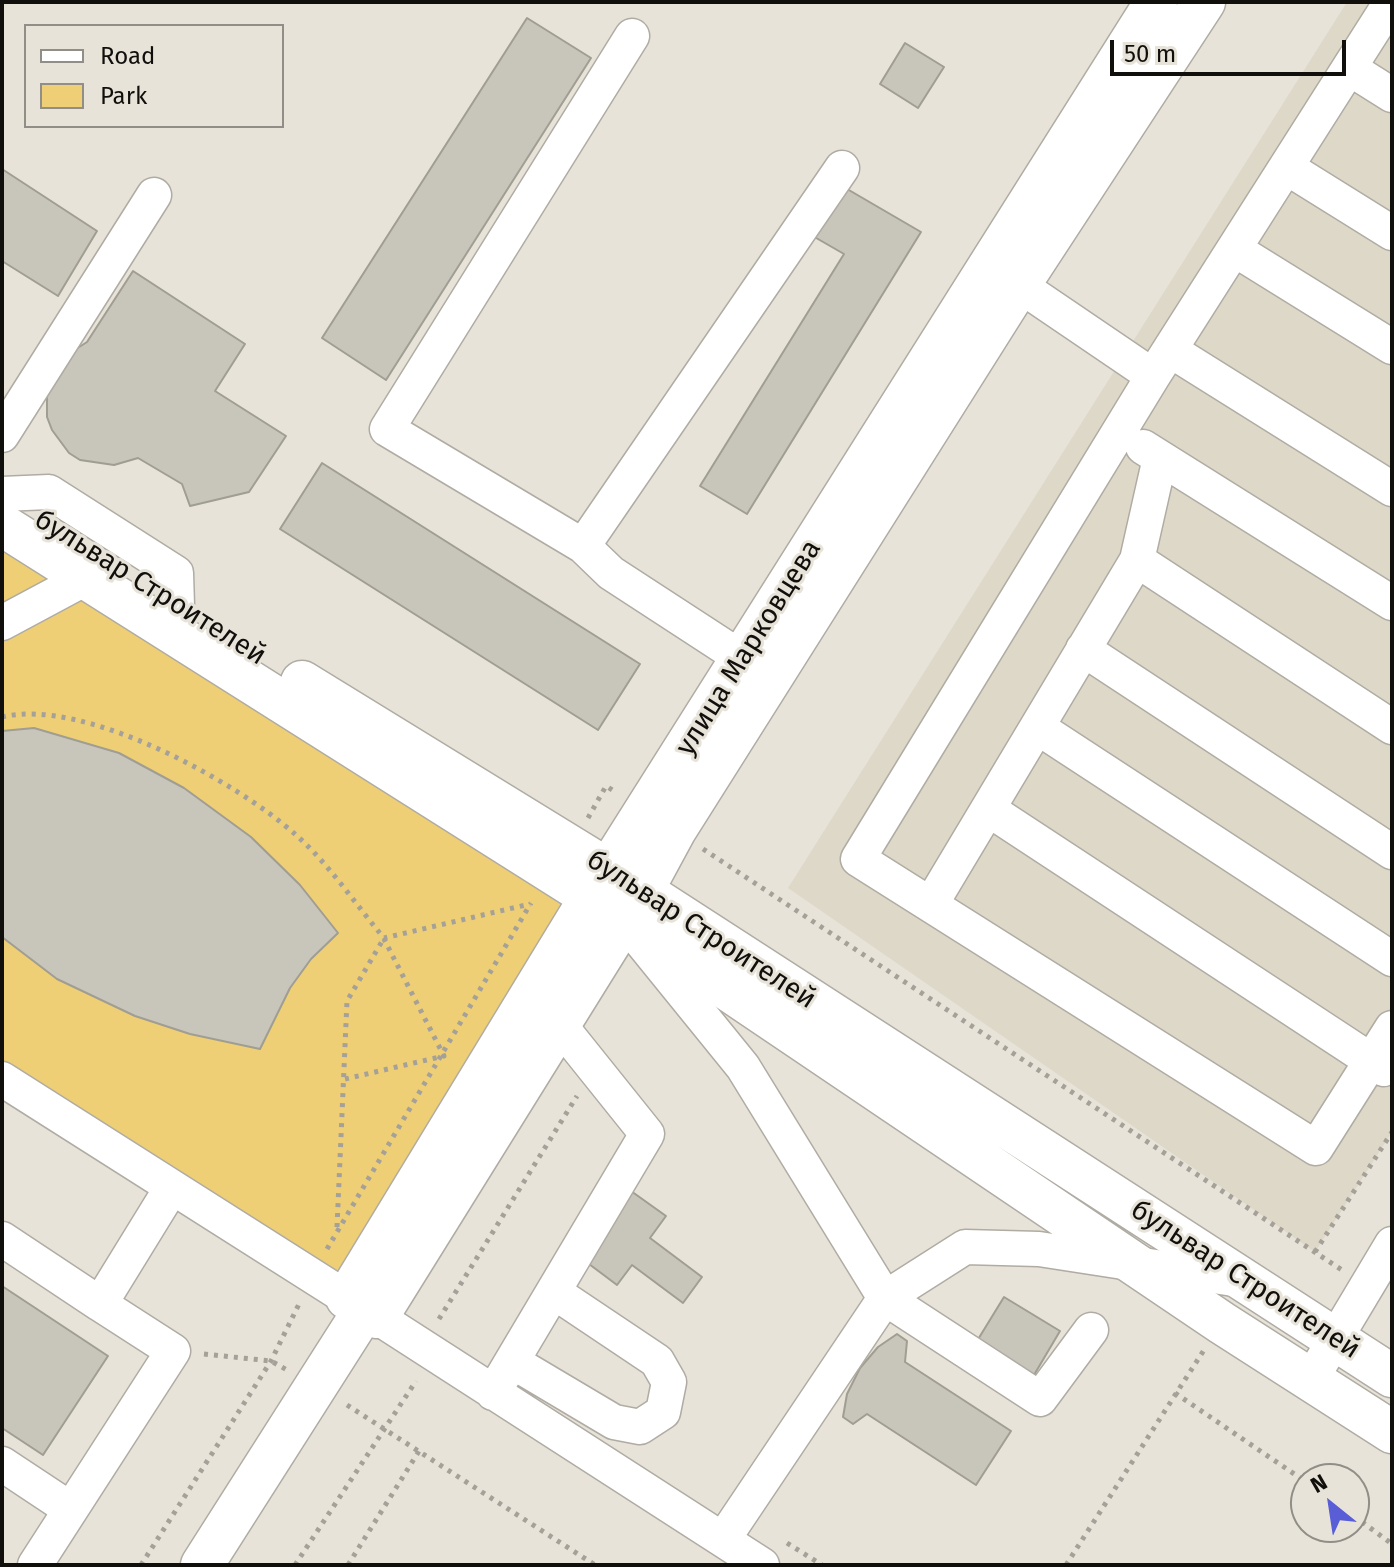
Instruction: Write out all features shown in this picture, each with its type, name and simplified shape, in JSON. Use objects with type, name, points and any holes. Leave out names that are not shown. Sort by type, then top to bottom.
[{"type":"main road","name":"улица Марковцева","points":[[351,1300],[558,1023],[616,895],[743,659],[1156,2]]},
{"type":"main road","name":"улица Марковцева","points":[[202,1565],[315,1388],[351,1300],[616,895],[675,830],[1019,285],[1204,2]]},
{"type":"main road","name":"бульвар Строителей","points":[[2,495],[177,606],[616,895],[1247,1281],[1392,1376]]},
{"type":"main road","name":"бульвар Строителей","points":[[2,525],[86,578],[542,889],[616,895],[1133,1264],[1392,1432]]},
{"type":"street","points":[[1391,2],[1162,363],[1114,429],[858,859],[1316,1148],[1378,1065],[1392,1028]]},
{"type":"street","points":[[632,36],[387,429],[583,546],[611,573],[743,659]]},
{"type":"street","points":[[1349,68],[1392,95]]},
{"type":"street","points":[[1286,167],[1392,233]]},
{"type":"street","points":[[583,546],[842,168]]},
{"type":"street","points":[[2,435],[154,195]]},
{"type":"street","points":[[1234,249],[1392,347]]},
{"type":"street","points":[[1019,285],[1392,489]]},
{"type":"street","points":[[1114,429],[1392,603]]},
{"type":"street","points":[[931,904],[1137,560],[1160,458]]},
{"type":"street","points":[[1137,560],[1392,727]]},
{"type":"street","points":[[2,623],[86,578]]},
{"type":"street","points":[[1083,649],[1392,852]]},
{"type":"street","points":[[1037,727],[1392,959]]},
{"type":"street","points":[[988,809],[1378,1065]]},
{"type":"street","points":[[616,895],[743,1067],[885,1298],[1040,1399],[1091,1330]]},
{"type":"street","points":[[493,1393],[647,1134],[558,1023]]},
{"type":"street","points":[[2,1079],[762,1565]]},
{"type":"street","points":[[100,1304],[172,1187]]},
{"type":"street","points":[[2,1239],[173,1351],[35,1565]]},
{"type":"street","points":[[1310,1381],[1392,1244]]},
{"type":"street","points":[[724,1538],[885,1298],[965,1247],[1039,1249],[1247,1281]]},
{"type":"street","points":[[513,1362],[614,1422],[640,1427],[663,1412],[669,1382],[657,1361],[554,1292]]},
{"type":"street","points":[[2,1464],[70,1509]]},
{"type":"path","points":[[2,717],[19,713],[108,727],[208,773],[297,835],[384,938],[444,1056]]},
{"type":"path","points":[[675,830],[1365,1285]]},
{"type":"path","points":[[141,1565],[271,1361],[351,1300],[337,1229],[347,1001],[384,938],[542,889]]},
{"type":"path","points":[[337,1229],[542,889]]},
{"type":"path","points":[[345,1079],[444,1056]]},
{"type":"path","points":[[295,1565],[417,1380],[425,1347],[594,1068]]},
{"type":"path","points":[[1315,1252],[1392,1132]]},
{"type":"path","points":[[1066,1565],[1222,1323]]},
{"type":"path","points":[[173,1351],[271,1361],[384,1428],[595,1565]]},
{"type":"path","points":[[1175,1393],[1290,1471]]},
{"type":"path","points":[[348,1565],[419,1451]]},
{"type":"path","points":[[1370,1528],[1392,1544]]},
{"type":"shaded area","points":[[1347,2],[1392,2],[1392,1132],[1315,1252],[788,888]]},
{"type":"green space","points":[[2,525],[591,897],[347,1298],[2,1079]]},
{"type":"building","points":[[527,18],[591,58],[386,380],[322,338]]},
{"type":"building","points":[[905,43],[944,67],[918,108],[880,84]]},
{"type":"building","points":[[2,169],[97,231],[58,296],[2,261]]},
{"type":"building","points":[[842,186],[921,232],[747,514],[700,486],[844,254],[811,235]]},
{"type":"building","points":[[133,271],[245,344],[215,391],[286,436],[249,492],[190,506],[182,484],[138,458],[114,465],[80,460],[69,453],[52,430],[47,417],[47,387],[76,349],[87,342]]},
{"type":"building","points":[[322,463],[640,664],[598,730],[280,529]]},
{"type":"building","points":[[34,728],[119,753],[184,788],[251,837],[300,885],[338,933],[311,959],[290,988],[260,1049],[190,1034],[135,1016],[57,979],[2,937],[2,731]]},
{"type":"building","points":[[631,1191],[666,1216],[650,1238],[702,1277],[683,1303],[632,1265],[617,1285],[581,1258]]},
{"type":"building","points":[[2,1286],[108,1356],[43,1455],[2,1428]]},
{"type":"building","points":[[1004,1297],[1060,1331],[1034,1375],[977,1341]]},
{"type":"building","points":[[897,1334],[907,1341],[905,1362],[1011,1431],[976,1485],[867,1414],[853,1424],[843,1417],[847,1394],[860,1368],[878,1347]]}]
